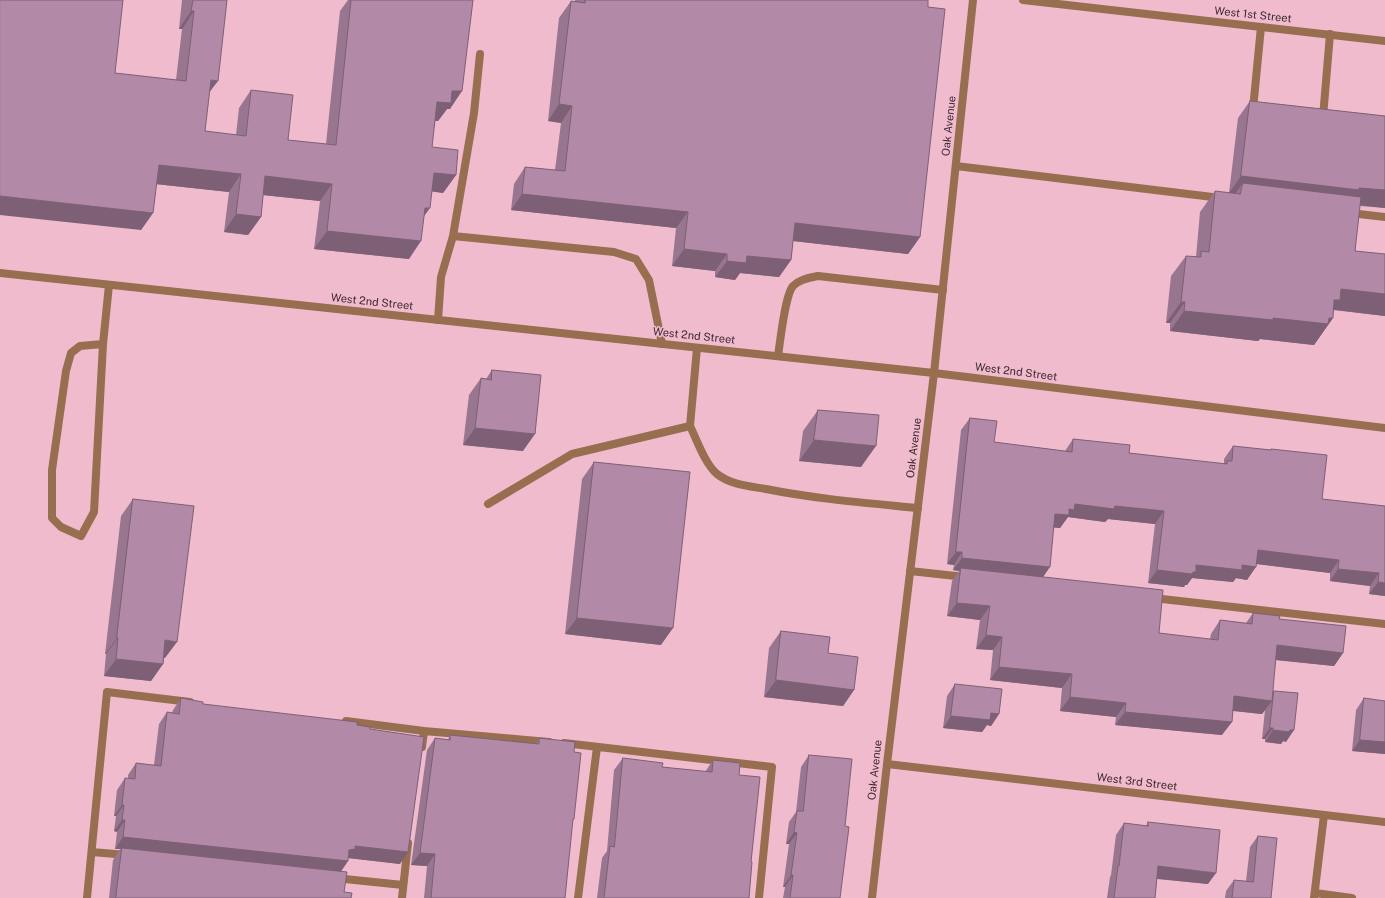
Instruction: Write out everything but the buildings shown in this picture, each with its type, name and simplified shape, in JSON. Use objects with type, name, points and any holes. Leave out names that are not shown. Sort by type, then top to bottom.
[{"type":"street","name":"Oak Avenue","points":[[872,898],[934,373],[973,0]]},
{"type":"street","name":"West 1st Street","points":[[1023,0],[1385,41]]},
{"type":"street","points":[[1253,109],[1261,27]]},
{"type":"street","points":[[1323,117],[1330,34]]},
{"type":"street","points":[[438,320],[441,277],[453,236],[474,113],[480,54]]},
{"type":"street","points":[[956,166],[1229,199]]},
{"type":"street","points":[[1338,212],[1385,217]]},
{"type":"street","points":[[453,236],[614,252],[636,259],[649,280],[662,344]]},
{"type":"street","name":"West 2nd Street","points":[[0,273],[934,373],[1385,428]]},
{"type":"street","points":[[778,356],[788,297],[792,287],[802,279],[818,276],[943,290]]},
{"type":"street","points":[[103,344],[80,346],[71,353],[66,371],[52,470],[52,518],[60,527],[81,536],[94,512],[103,344],[109,285]]},
{"type":"street","points":[[697,348],[690,426],[709,464],[716,473],[730,482],[789,494],[918,508]]},
{"type":"street","points":[[488,504],[572,454],[690,426]]},
{"type":"street","points":[[910,571],[973,578]]},
{"type":"street","points":[[1148,597],[1385,624]]},
{"type":"street","points":[[87,898],[107,692],[194,703]]},
{"type":"street","points":[[337,720],[424,731],[597,747],[772,768],[759,898]]},
{"type":"street","points":[[421,754],[424,731]]},
{"type":"street","points":[[578,898],[597,747]]},
{"type":"street","name":"West 3rd Street","points":[[887,764],[1385,822]]},
{"type":"street","points":[[1324,814],[1314,896],[1352,898]]},
{"type":"street","points":[[402,898],[409,838]]},
{"type":"street","points":[[92,852],[139,856]]},
{"type":"street","points":[[325,876],[403,885]]}]
